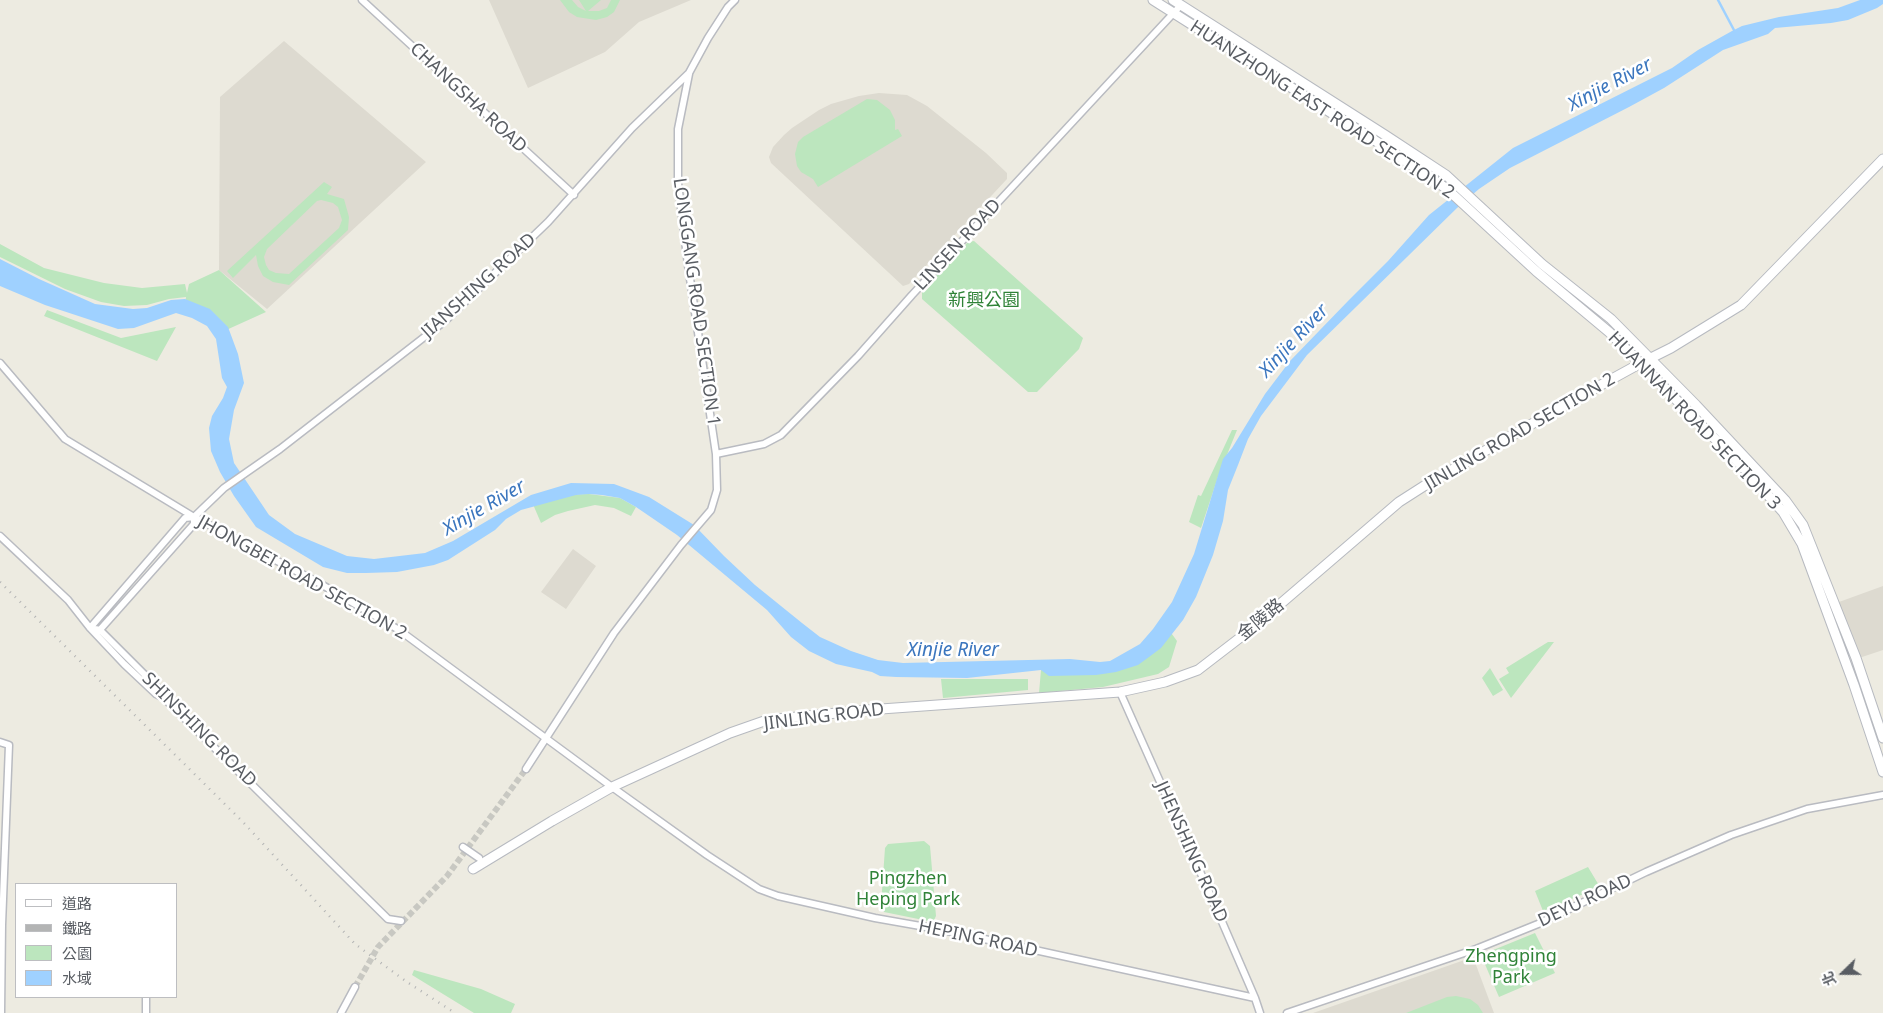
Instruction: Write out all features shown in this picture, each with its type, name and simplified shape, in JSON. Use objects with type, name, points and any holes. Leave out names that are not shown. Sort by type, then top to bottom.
[{"type":"main road","name":"HUANZHONG EAST ROAD SECTION 2","points":[[1153,0],[1382,145],[1447,189],[1464,205]]},
{"type":"main road","name":"HUANZHONG EAST ROAD SECTION 2","points":[[1173,0],[1380,131],[1457,184],[1472,198]]},
{"type":"main road","name":"JINLING ROAD SECTION 2","points":[[1384,514],[1424,486],[1641,363],[1671,348],[1741,305],[1883,159]]},
{"type":"main road","name":"HUANNAN ROAD SECTION 3","points":[[1472,198],[1542,264],[1611,319],[1785,500],[1803,525],[1856,658],[1883,738]]},
{"type":"main road","name":"HUANNAN ROAD SECTION 3","points":[[1464,205],[1536,271],[1609,332],[1740,464],[1783,512],[1794,528],[1814,576],[1883,772]]},
{"type":"main road","name":"金陵路","points":[[1120,692],[1165,682],[1198,670],[1250,630],[1384,514]]},
{"type":"main road","name":"JINLING ROAD","points":[[473,869],[612,787],[730,733],[767,720],[867,710],[1120,692]]},
{"type":"street","name":"CHANGSHA ROAD","points":[[362,0],[574,195]]},
{"type":"street","points":[[689,73],[708,38],[728,7],[735,0]]},
{"type":"street","name":"LINSEN ROAD","points":[[716,454],[764,444],[780,434],[858,356],[912,295],[1181,5]]},
{"type":"street","name":"JIANSHING ROAD","points":[[194,517],[227,487],[280,449],[445,321],[548,222],[632,128],[689,73]]},
{"type":"street","name":"LONGGANG ROAD SECTION 1","points":[[546,737],[569,705],[614,633],[681,544],[711,510],[717,490],[716,454],[678,183],[678,129],[689,73]]},
{"type":"street","name":"JHONGBEI ROAD SECTION 2","points":[[0,363],[65,438],[194,517],[319,583],[399,630],[612,787]]},
{"type":"street","points":[[90,628],[178,525],[185,518],[194,517],[194,524],[98,632]]},
{"type":"street","points":[[0,536],[68,600],[90,628],[98,632],[156,694],[164,698]]},
{"type":"street","name":"SHINSHING ROAD","points":[[98,632],[160,690],[164,698],[388,919],[401,921]]},
{"type":"street","name":"JHENSHING ROAD","points":[[1120,692],[1260,1013]]},
{"type":"street","points":[[526,768],[546,737]]},
{"type":"street","points":[[0,742],[9,745],[2,926],[1,1013]]},
{"type":"street","name":"HEPING ROAD","points":[[612,787],[707,856],[759,889],[788,898],[875,918],[942,930],[1255,998]]},
{"type":"street","name":"DEYU ROAD","points":[[1287,1013],[1476,950],[1538,924],[1646,872],[1731,835],[1808,809],[1883,795]]},
{"type":"street","points":[[463,847],[479,858]]},
{"type":"street","points":[[341,1013],[355,987]]},
{"type":"street","points":[[146,998],[146,1013]]},
{"type":"shaded area","points":[[489,0],[691,0],[639,22],[605,52],[528,88]]},
{"type":"shaded area","points":[[284,41],[426,162],[267,309],[219,270],[220,97]]},
{"type":"shaded area","points":[[879,93],[907,95],[927,106],[986,153],[1007,173],[1007,179],[909,284],[903,286],[771,163],[769,157],[773,147],[784,135],[819,110],[831,104],[859,96]]},
{"type":"shaded area","points":[[573,549],[596,566],[566,609],[541,592]]},
{"type":"shaded area","points":[[1883,586],[1883,650],[1859,658],[1839,602]]},
{"type":"shaded area","points":[[1473,957],[1494,1013],[1313,1013]]},
{"type":"green space","points":[[560,0],[572,0],[578,7],[586,11],[579,0],[601,0],[588,11],[599,11],[607,8],[611,0],[620,0],[614,12],[607,17],[596,20],[577,17],[569,12]]},
{"type":"green space","points":[[867,99],[877,100],[890,110],[895,120],[895,130],[898,129],[902,136],[818,187],[813,179],[801,172],[797,166],[795,154],[798,142],[803,137]]},
{"type":"green space","points":[[324,182],[332,187],[327,194],[344,199],[349,217],[348,230],[289,285],[273,282],[263,276],[258,266],[256,255],[233,278],[227,271]],"holes":[[[317,201],[333,203],[338,207],[342,220],[339,228],[289,274],[276,273],[269,270],[264,257],[267,249]]]},
{"type":"green space","name":"新興公園","points":[[974,241],[1083,338],[1079,349],[1037,392],[1028,392],[922,299],[922,291],[968,242]]},
{"type":"green space","points":[[0,244],[44,268],[104,283],[142,288],[185,284],[187,293],[189,284],[219,270],[266,312],[224,331],[185,304],[186,297],[147,305],[124,306],[101,302],[65,289],[0,257]]},
{"type":"green space","points":[[47,310],[121,338],[176,327],[157,361],[44,316]]},
{"type":"green space","points":[[1232,430],[1237,430],[1218,477],[1201,528],[1189,522],[1198,495],[1201,496]]},
{"type":"green space","points":[[589,494],[620,498],[636,507],[631,516],[614,508],[595,505],[555,515],[541,523],[532,502],[552,495]]},
{"type":"green space","points":[[1169,630],[1177,641],[1169,667],[1158,674],[1103,687],[1039,693],[1041,670],[1097,672]]},
{"type":"green space","points":[[1548,642],[1554,642],[1511,698],[1499,679],[1509,673],[1506,668]]},
{"type":"green space","points":[[1490,668],[1503,690],[1493,696],[1482,678]]},
{"type":"green space","points":[[941,679],[1028,679],[1028,690],[943,698]]},
{"type":"green space","name":"Pingzhen Heping Park","points":[[924,841],[930,846],[936,916],[933,922],[884,912],[881,905],[885,848],[888,844]]},
{"type":"green space","points":[[1588,867],[1600,887],[1543,911],[1535,891]]},
{"type":"green space","name":"Zhengping Park","points":[[1535,933],[1555,973],[1499,997],[1481,955]]},
{"type":"green space","points":[[414,970],[481,989],[515,1004],[511,1013],[474,1013],[412,975]]},
{"type":"green space","points":[[1456,996],[1470,999],[1478,1005],[1483,1013],[1406,1013],[1447,997]]},
{"type":"water","points":[[1860,0],[1883,0],[1883,4],[1848,20],[1775,28],[1768,34],[1723,50],[1664,88],[1510,168],[1479,189],[1457,208],[1307,355],[1261,416],[1248,439],[1228,490],[1223,521],[1213,555],[1196,597],[1183,620],[1161,648],[1138,665],[1116,672],[1096,675],[1049,676],[1041,670],[967,678],[896,677],[880,676],[872,672],[836,664],[809,651],[791,637],[767,610],[677,535],[620,498],[602,495],[576,495],[521,510],[506,519],[495,530],[448,560],[434,565],[397,572],[366,573],[347,573],[323,567],[256,527],[220,472],[211,451],[209,428],[212,416],[223,398],[227,387],[222,378],[216,339],[207,326],[192,318],[176,313],[134,328],[118,329],[45,305],[0,286],[0,259],[95,304],[133,309],[147,308],[171,300],[185,299],[210,309],[228,327],[238,354],[244,383],[234,410],[229,439],[234,463],[269,515],[295,534],[347,556],[374,559],[425,553],[453,541],[531,495],[571,483],[614,484],[649,497],[694,525],[755,585],[802,623],[820,637],[851,651],[878,660],[903,663],[1070,659],[1110,661],[1140,644],[1172,602],[1194,554],[1223,459],[1232,448],[1265,394],[1290,361],[1388,261],[1429,215],[1513,148],[1672,68],[1698,50],[1742,26],[1779,17],[1838,8]]},
{"type":"waterway","points":[[1718,0],[1735,32]]},
{"type":"tunnel","points":[[355,987],[378,947],[447,876],[526,769]]},
{"type":"railway","points":[[0,582],[243,822],[355,944],[407,982],[455,1013]]},
{"type":"water label","name":"Xinjie River","points":[[1610,85]]},
{"type":"water label","name":"Xinjie River","points":[[1294,341]]},
{"type":"water label","name":"Xinjie River","points":[[484,508]]},
{"type":"water label","name":"Xinjie River","points":[[953,651]]}]
